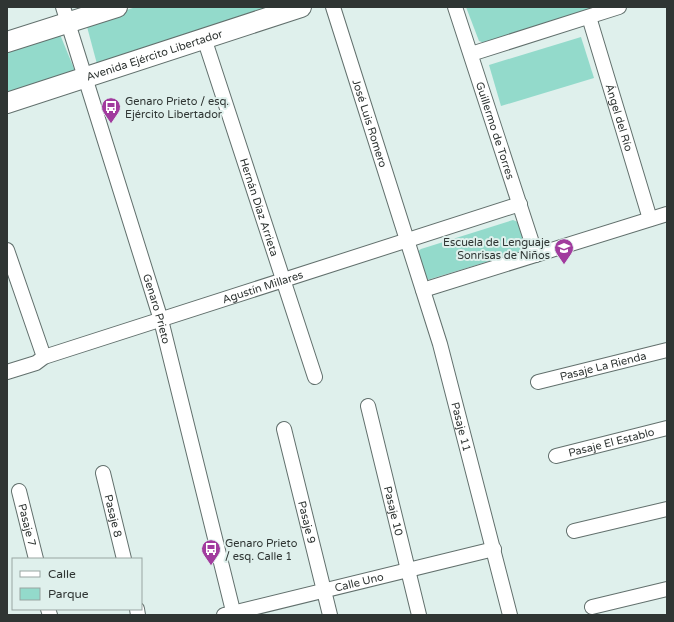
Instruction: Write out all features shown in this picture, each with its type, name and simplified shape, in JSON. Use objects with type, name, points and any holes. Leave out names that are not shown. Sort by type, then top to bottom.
[{"type":"main road","points":[[7,42],[65,15],[118,7]]},
{"type":"main road","name":"Avenida Ejército Libertador","points":[[7,103],[301,7]]},
{"type":"street","name":"José Luis Romero","points":[[333,7],[407,240]]},
{"type":"street","name":"Guillermo de Torres","points":[[456,7],[536,255]]},
{"type":"street","points":[[471,54],[619,7]]},
{"type":"street","name":"Genaro Prieto","points":[[65,15],[161,320],[230,614]]},
{"type":"street","name":"Ángel del Río","points":[[589,17],[650,219]]},
{"type":"street","name":"Hernán Díaz Arrieta","points":[[204,38],[315,377]]},
{"type":"street","name":"Agustín Millares","points":[[7,372],[36,363],[44,357],[520,204]]},
{"type":"street","points":[[422,290],[667,214]]},
{"type":"street","name":"Pasaje 11","points":[[407,240],[440,344],[510,615]]},
{"type":"street","points":[[7,250],[44,357]]},
{"type":"street","name":"Pasaje La Rienda","points":[[538,382],[667,350]]},
{"type":"street","name":"Pasaje 10","points":[[368,406],[419,615]]},
{"type":"street","name":"Pasaje El Establo","points":[[556,456],[667,428]]},
{"type":"street","name":"Pasaje 9","points":[[284,429],[330,615]]},
{"type":"street","name":"Pasaje 8","points":[[103,473],[124,558]]},
{"type":"street","name":"Pasaje 7","points":[[19,491],[36,558]]},
{"type":"street","points":[[574,531],[667,509]]},
{"type":"street","name":"Calle Uno","points":[[230,614],[494,549]]},
{"type":"street","points":[[592,607],[667,589]]},
{"type":"green space","points":[[136,7],[274,7],[97,64],[86,23]]},
{"type":"green space","points":[[466,7],[602,7],[487,44],[479,41]]},
{"type":"green space","points":[[59,32],[75,71],[7,94],[7,50]]},
{"type":"green space","points":[[581,37],[594,78],[501,106],[489,65]]},
{"type":"green space","points":[[513,220],[518,222],[526,250],[427,280],[417,252],[421,249]]},
{"type":"place","name":"Genaro Prieto / esq. Ejército Libertador","points":[[111,124]]},
{"type":"place","name":"Escuela de Lenguaje Sonrisas de Niños","points":[[564,265]]},
{"type":"place","name":"Genaro Prieto / esq. Calle 1","points":[[211,566]]}]
